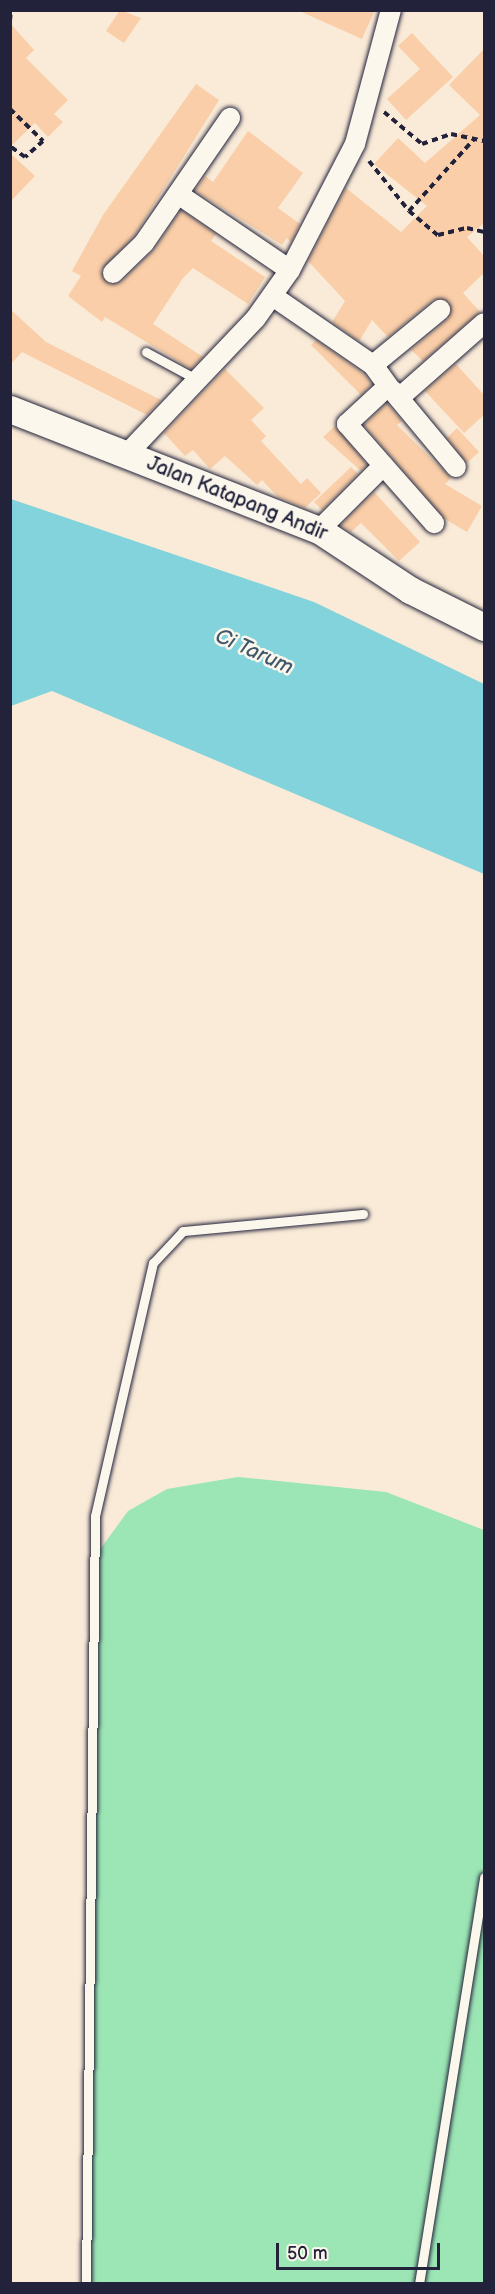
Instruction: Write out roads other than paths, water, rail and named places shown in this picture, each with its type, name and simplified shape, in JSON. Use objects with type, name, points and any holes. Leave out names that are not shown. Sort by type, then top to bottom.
[{"type":"street","points":[[127,454],[194,378],[274,297],[355,144],[391,10]]},
{"type":"street","points":[[113,273],[144,243],[230,118]]},
{"type":"street","points":[[178,194],[290,270]]},
{"type":"street","points":[[274,297],[373,365],[456,467]]},
{"type":"street","points":[[373,365],[440,310]]},
{"type":"street","points":[[434,523],[347,424],[394,392],[484,323]]},
{"type":"street","name":"Jalan Katapang Andir","points":[[10,409],[319,530],[410,590],[484,627]]},
{"type":"street","points":[[319,530],[383,466]]},
{"type":"lane","points":[[146,352],[194,378]]},
{"type":"lane","points":[[86,2283],[94,1516],[153,1263],[183,1231],[363,1214]]},
{"type":"lane","points":[[419,2283],[484,1877]]},
{"type":"water","name":"Ci Tarum","points":[[11,499],[314,602],[484,684],[484,874],[52,691],[11,706]]}]
